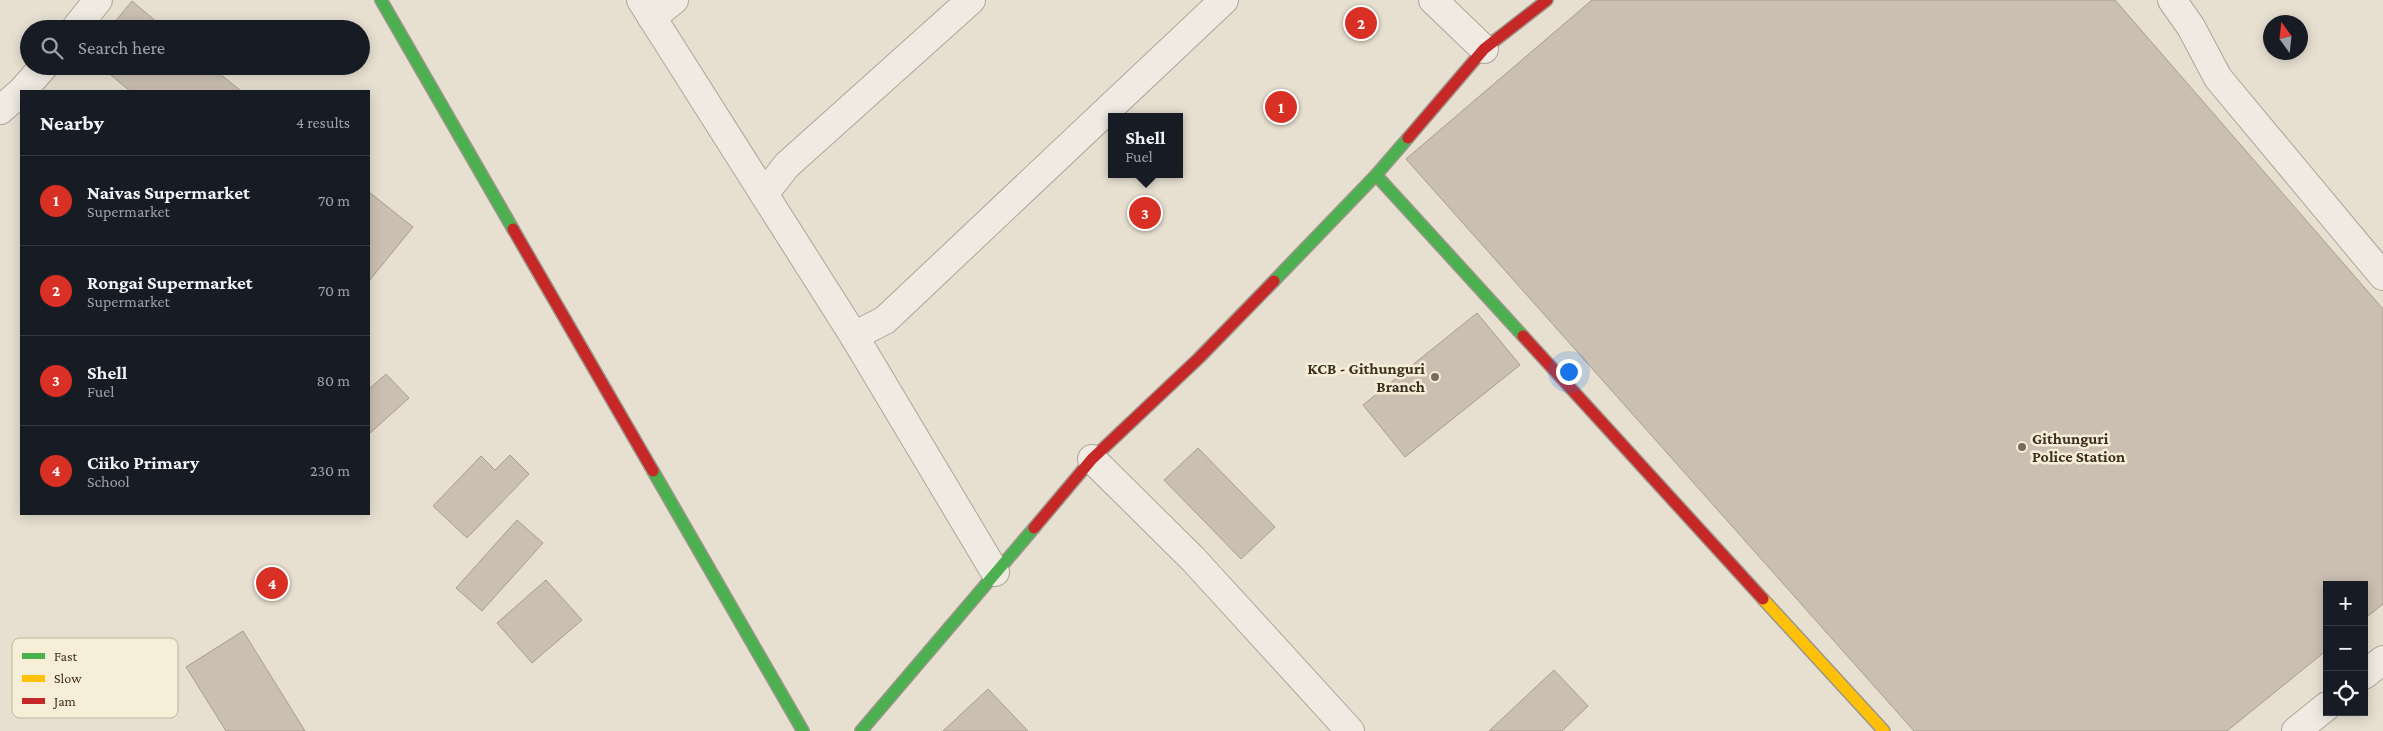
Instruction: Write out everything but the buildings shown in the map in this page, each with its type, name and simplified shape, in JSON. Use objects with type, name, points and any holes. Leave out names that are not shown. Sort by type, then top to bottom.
[{"type":"street","points":[[82,20],[98,0]]},
{"type":"street","points":[[381,0],[804,731]]},
{"type":"street","points":[[674,0],[647,9],[854,336],[995,572]]},
{"type":"street","points":[[764,194],[787,165],[971,0]]},
{"type":"street","points":[[854,336],[885,320],[1224,0]]},
{"type":"street","points":[[1433,0],[1484,49]]},
{"type":"street","points":[[872,726],[995,572],[1092,460],[1200,358],[1376,175],[1484,49],[1548,0]]},
{"type":"street","points":[[2172,0],[2192,28],[2218,78],[2383,276]]},
{"type":"street","points":[[24,90],[36,75]]},
{"type":"street","points":[[0,110],[20,94]]},
{"type":"street","points":[[1376,175],[1884,731]]},
{"type":"street","points":[[1092,460],[1194,559],[1350,731]]},
{"type":"street","points":[[2368,672],[2383,660]]},
{"type":"street","points":[[2296,731],[2323,709]]},
{"type":"traffic: fast","points":[[381,0],[513,229]]},
{"type":"traffic: fast","points":[[1274,281],[1376,175],[1408,138]]},
{"type":"traffic: fast","points":[[1376,175],[1523,336]]},
{"type":"traffic: fast","points":[[653,471],[803,731]]},
{"type":"traffic: fast","points":[[861,731],[1034,528]]},
{"type":"traffic: slow","points":[[1763,599],[1884,731]]},
{"type":"traffic: jam","points":[[1408,138],[1484,49],[1547,0]]},
{"type":"traffic: jam","points":[[513,229],[653,471]]},
{"type":"traffic: jam","points":[[1034,528],[1092,459],[1199,358],[1274,281]]},
{"type":"traffic: jam","points":[[1523,336],[1763,599]]},
{"type":"place","name":"Rongai Supermarket","points":[[1361,23]]},
{"type":"place","name":"Naivas Supermarket","points":[[1281,107]]},
{"type":"place","name":"Shell","points":[[1145,213]]},
{"type":"place","name":"KCB - Githunguri Branch","points":[[1435,377]]},
{"type":"place","name":"Githunguri Police Station","points":[[2022,447]]},
{"type":"place","name":"Ciiko Primary","points":[[272,583]]}]
